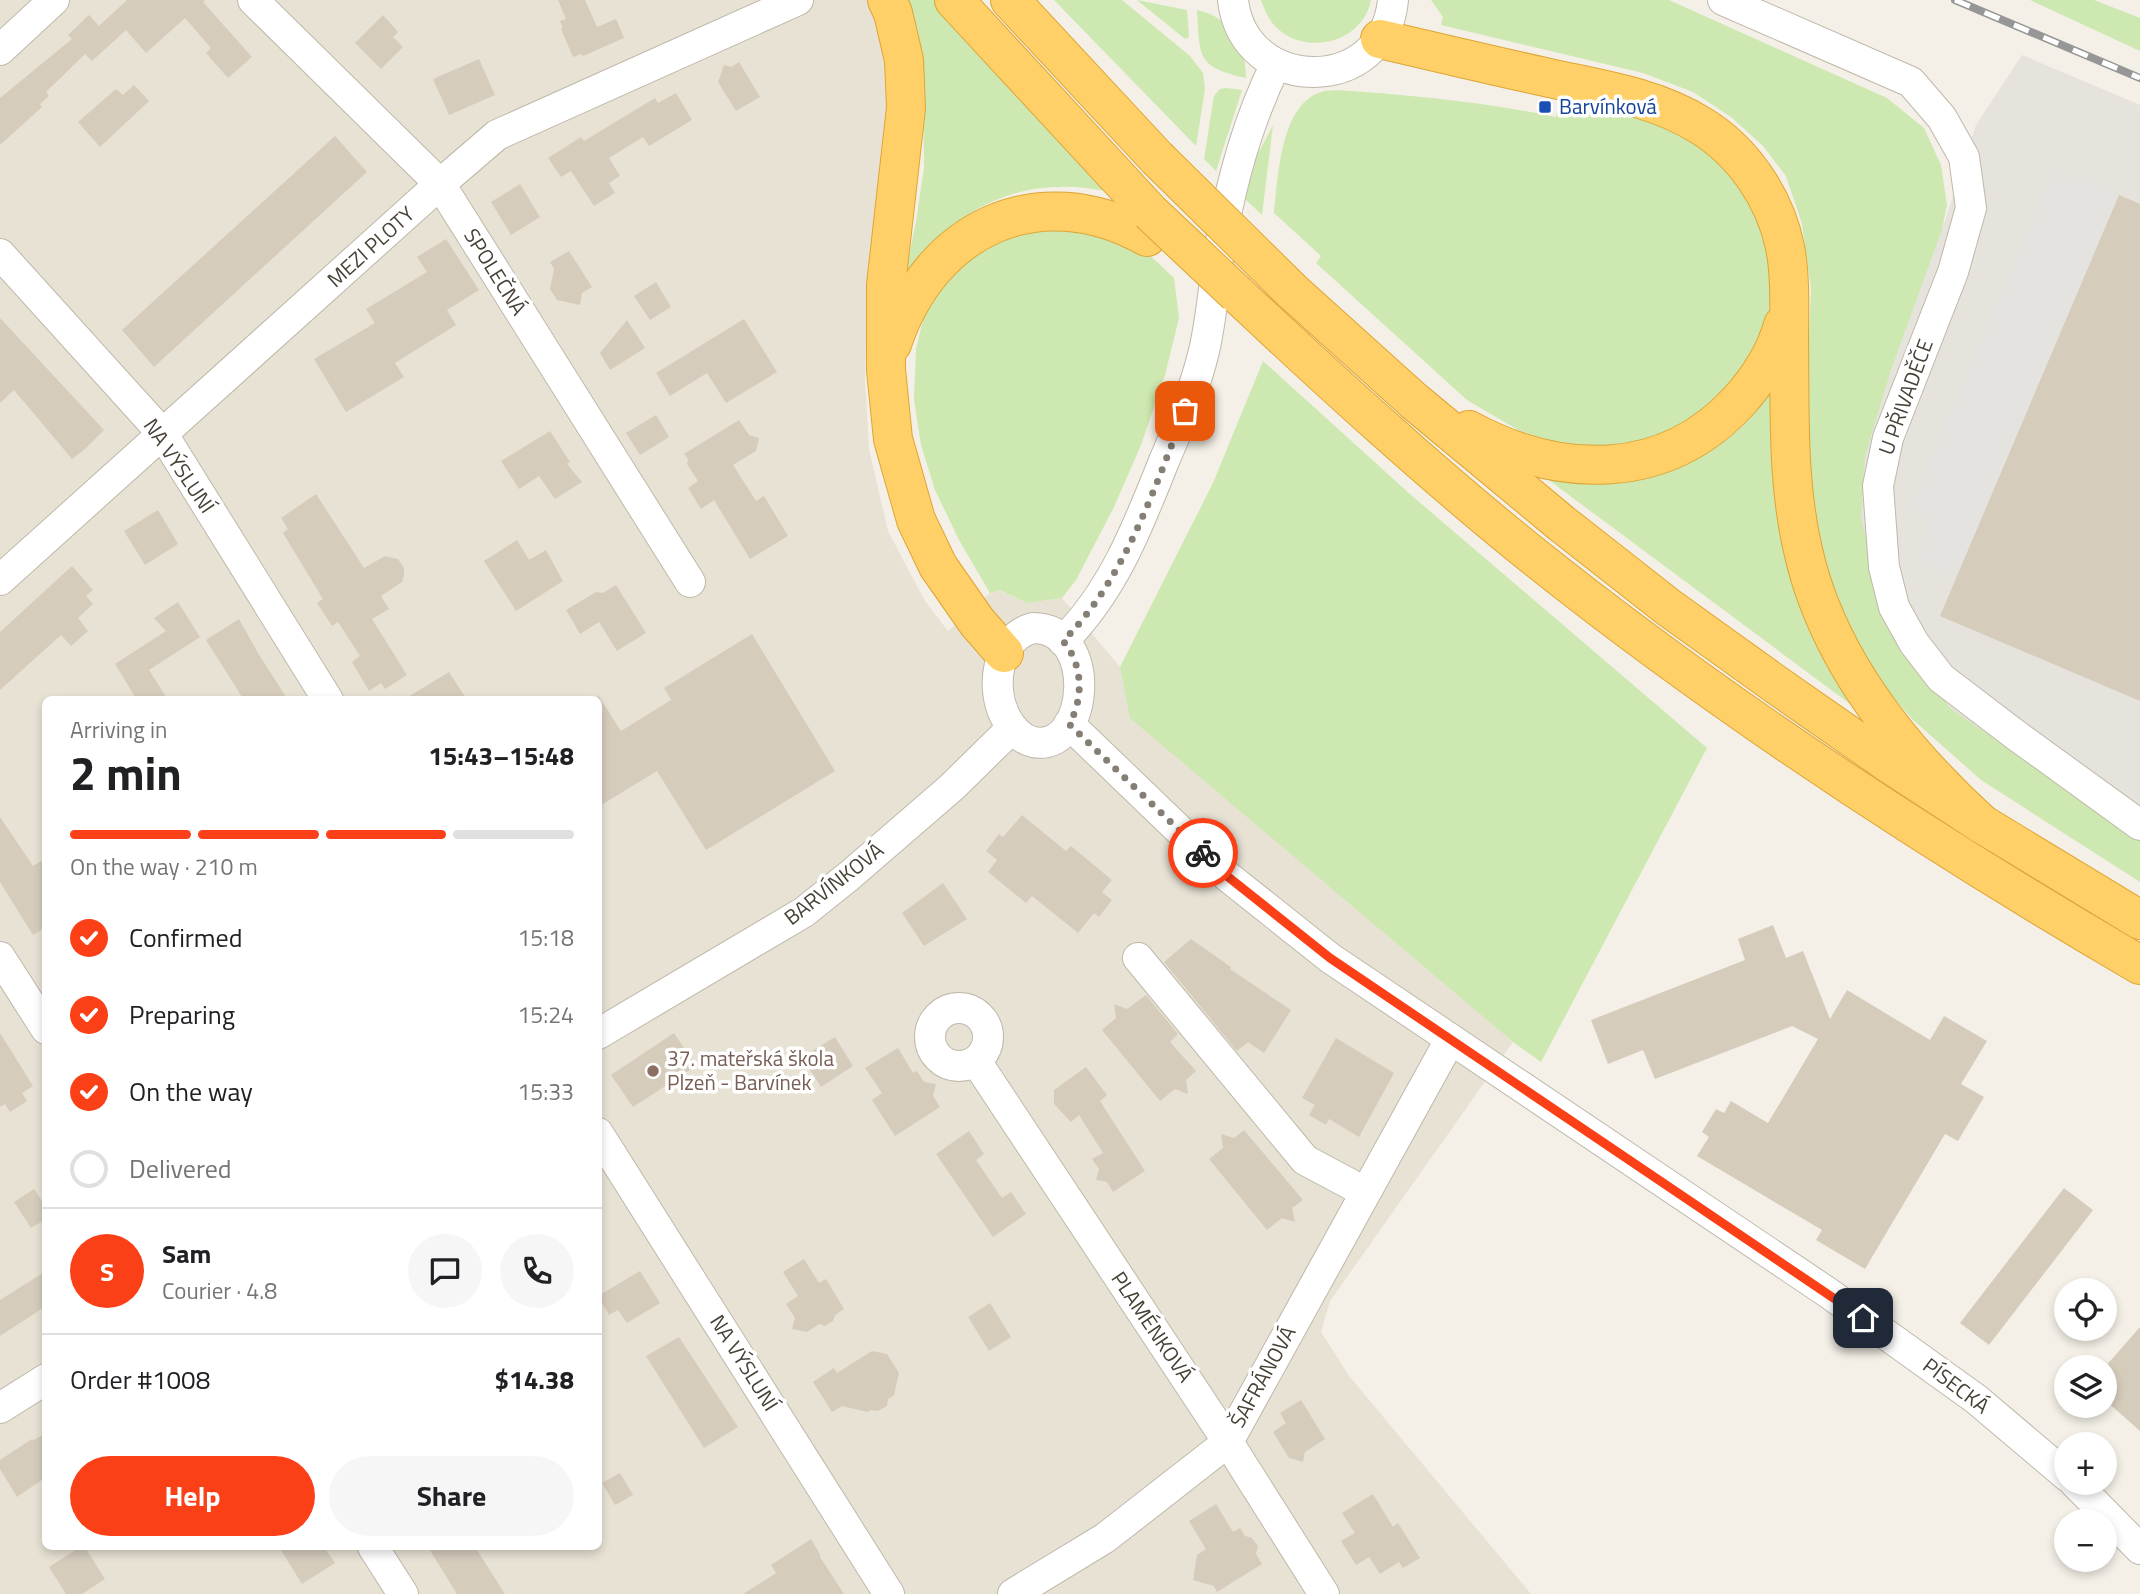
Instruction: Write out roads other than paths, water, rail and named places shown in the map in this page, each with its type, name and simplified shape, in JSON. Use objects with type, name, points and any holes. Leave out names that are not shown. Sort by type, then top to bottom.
[{"type":"highway","points":[[887,0],[893,13],[904,60],[906,108],[886,285],[886,370],[893,439],[916,520],[938,566],[977,622],[1004,653]]},
{"type":"highway","points":[[954,0],[1148,224],[1237,294],[1402,446],[1526,550],[1649,645],[1867,798],[2050,913],[2140,965]]},
{"type":"highway","points":[[1010,0],[1157,158],[1292,291],[1414,401],[1561,523],[1668,607],[1778,686],[1982,824],[2140,920]]},
{"type":"highway","points":[[1380,39],[1637,97],[1679,113],[1703,126],[1743,162],[1770,202],[1785,247],[1789,306],[1792,482],[1803,551],[1813,587],[1849,664],[1871,700],[1923,766],[1982,824]]},
{"type":"highway","points":[[886,370],[897,328],[917,288],[962,240],[981,229],[1021,215],[1065,211],[1107,219],[1127,226],[1148,224]]},
{"type":"highway","points":[[1414,401],[1489,442],[1534,457],[1582,464],[1608,464],[1657,457],[1705,431],[1731,410],[1747,392],[1773,351],[1789,306]]},
{"type":"street","points":[[0,50],[54,0]]},
{"type":"street","name":"SPOLEČNÁ","points":[[253,0],[440,184],[690,582]]},
{"type":"street","name":"MEZI PLOTY","points":[[0,580],[497,135],[798,0]]},
{"type":"street","points":[[1233,0],[1234,12],[1243,33],[1257,51],[1276,64],[1297,72],[1321,73],[1343,68],[1364,56],[1380,39],[1392,14],[1393,0]]},
{"type":"street","name":"U PŘIVADĚČE","points":[[1723,0],[1911,82],[1942,118],[1964,157],[1971,208],[1953,272],[1888,439],[1878,486],[1884,567],[1894,607],[1914,643],[1941,677],[2140,825]]},
{"type":"street","points":[[1063,641],[1093,608],[1116,570],[1145,509],[1185,411],[1204,351],[1235,168],[1258,101],[1276,64]]},
{"type":"street","name":"NA VÝSLUNÍ","points":[[0,254],[162,433],[326,696]]},
{"type":"street","points":[[1030,629],[1049,630],[1063,641],[1075,660],[1079,681],[1078,703],[1069,724],[1057,737],[1042,743],[1025,739],[1012,728],[998,693],[999,671],[1004,653],[1013,640],[1030,629]]},
{"type":"street","name":"PÍSECKÁ","points":[[1069,724],[1227,876],[1330,958],[1827,1292],[1976,1399],[2054,1465]]},
{"type":"street","name":"BARVÍNKOVÁ","points":[[602,1032],[804,912],[952,787],[1012,728]]},
{"type":"street","points":[[0,957],[42,1023]]},
{"type":"street","points":[[1138,958],[1305,1160],[1365,1192]]},
{"type":"street","name":"ŠAFRÁNOVÁ","points":[[1013,1594],[1105,1538],[1228,1441],[1450,1040]]},
{"type":"street","name":"PLAMÉNKOVÁ","points":[[976,1061],[1228,1441],[1324,1594]]},
{"type":"street","name":"NA VÝSLUNÍ","points":[[602,1139],[889,1594]]},
{"type":"street","points":[[0,1408],[42,1382]]},
{"type":"street","points":[[2087,1495],[2140,1549]]},
{"type":"street","points":[[375,1550],[403,1594]]},
{"type":"railway","points":[[1955,0],[2140,78]]},
{"type":"place","name":"Barvínková","points":[[1545,107]]},
{"type":"place","name":"37. mateřská škola Plzeň - Barvínek","points":[[653,1071]]}]
